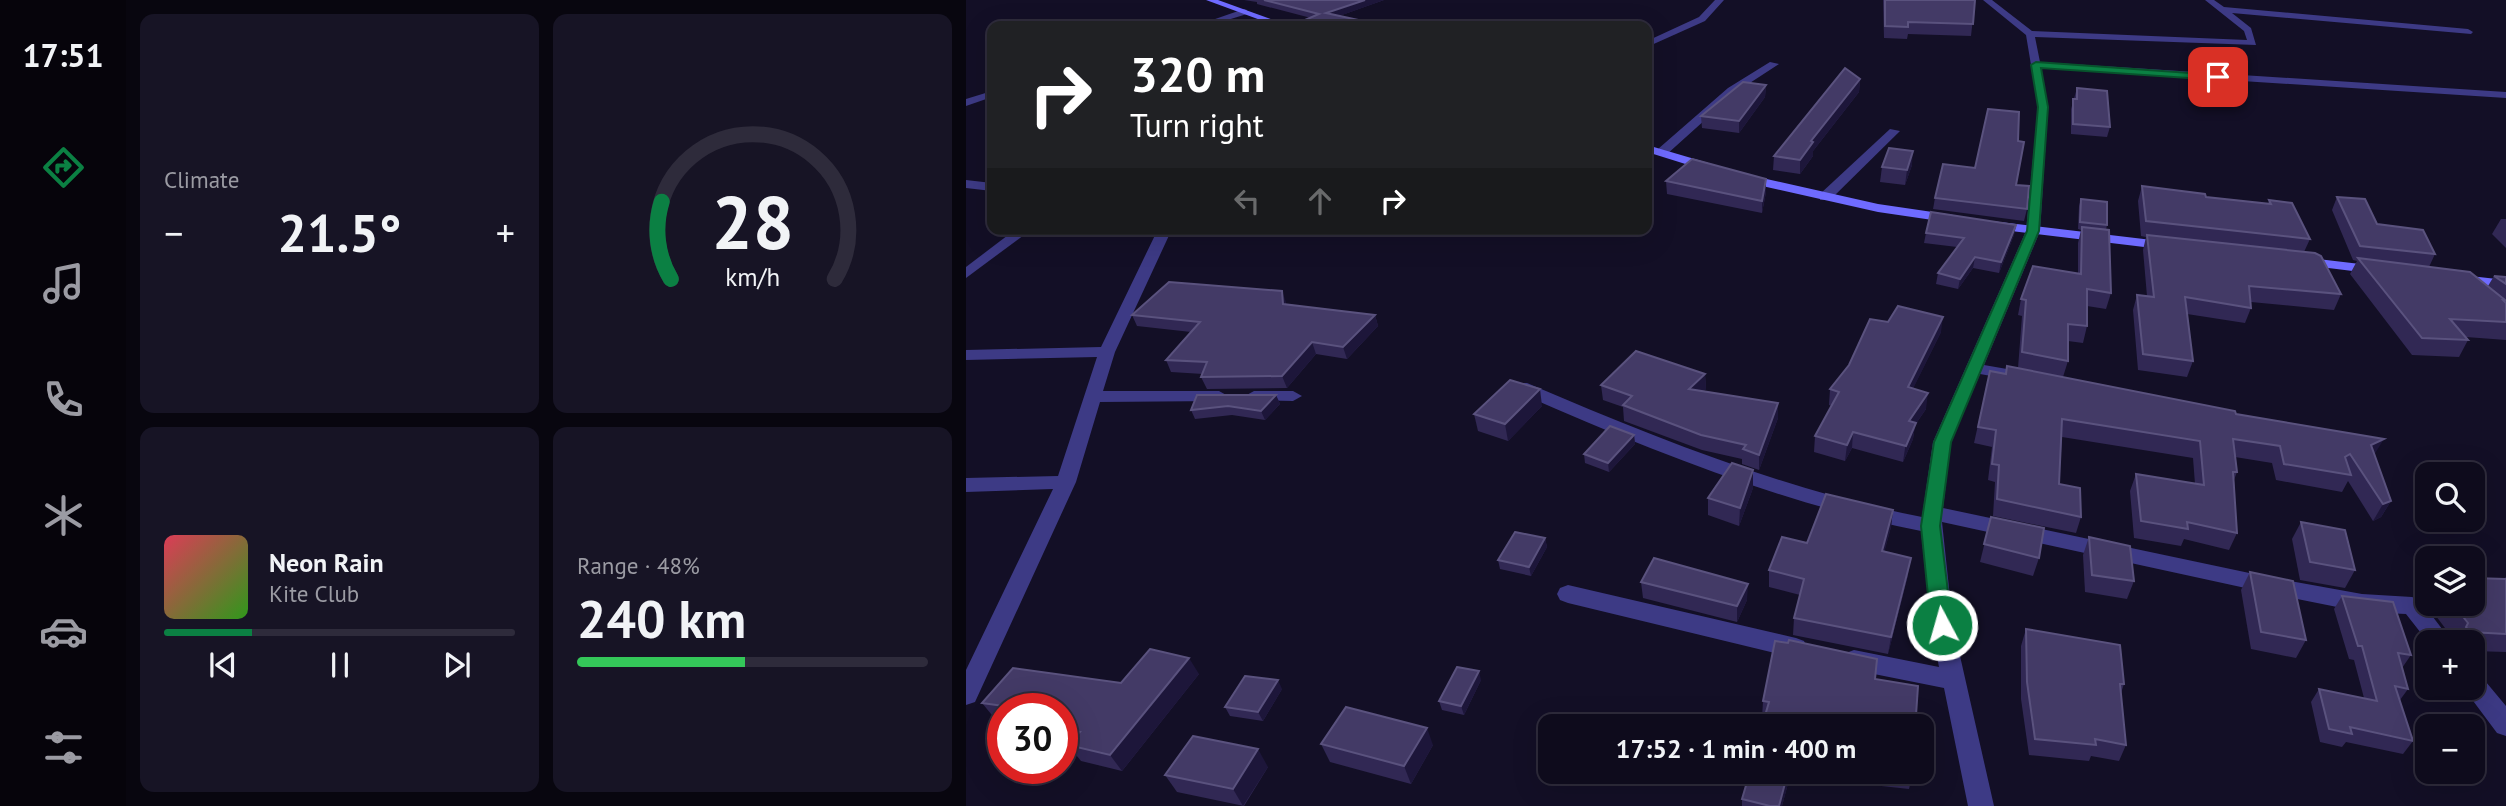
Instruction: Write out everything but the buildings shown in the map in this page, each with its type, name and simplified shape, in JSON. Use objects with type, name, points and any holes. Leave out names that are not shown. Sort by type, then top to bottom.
[{"type":"street","points":[[1209,0],[1270,21]]},
{"type":"street","points":[[1652,42],[1702,19],[1720,0]]},
{"type":"street","points":[[1987,0],[2031,34],[2253,43],[2248,30],[2209,1]]},
{"type":"street","points":[[2224,10],[2468,32]]},
{"type":"street","points":[[1216,21],[1244,12]]},
{"type":"street","points":[[1981,806],[1942,625],[1932,519],[1942,442],[2033,231],[2043,107],[2031,34]]},
{"type":"street","points":[[1662,152],[1732,90],[1774,64]]},
{"type":"street","points":[[2036,65],[2506,95]]},
{"type":"street","points":[[966,103],[987,96]]},
{"type":"street","points":[[1825,197],[1894,131]]},
{"type":"street","points":[[1652,149],[1764,185],[1878,208],[2033,231],[2190,248]]},
{"type":"street","points":[[966,184],[987,186]]},
{"type":"street","points":[[966,274],[1017,235]]},
{"type":"street","points":[[966,695],[1066,482],[1107,352],[1162,235]]},
{"type":"street","points":[[2286,260],[2396,272]]},
{"type":"street","points":[[2486,297],[2458,279],[2506,284]]},
{"type":"street","points":[[966,355],[1107,352]]},
{"type":"street","points":[[1975,368],[2054,383]]},
{"type":"street","points":[[1518,386],[1649,442],[1833,505],[1932,519],[2362,603],[2412,606],[2431,630]]},
{"type":"street","points":[[1093,397],[1293,396]]},
{"type":"street","points":[[966,485],[1066,482]]},
{"type":"street","points":[[1568,594],[1830,655],[1953,680]]},
{"type":"street","points":[[2485,698],[2506,725]]},
{"type":"route","points":[[1942,625],[1931,526],[1942,442],[2033,231],[2043,107],[2036,65],[2218,77]]}]
